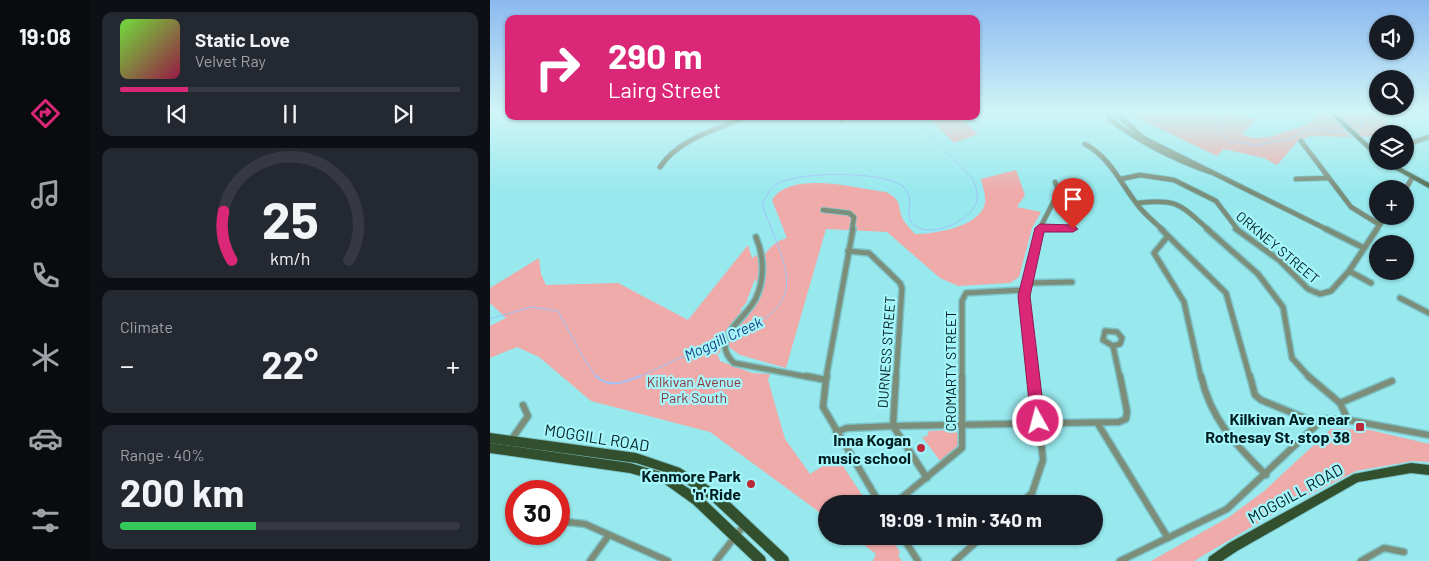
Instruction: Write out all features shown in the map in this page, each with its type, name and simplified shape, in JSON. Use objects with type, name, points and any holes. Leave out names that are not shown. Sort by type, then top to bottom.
[{"type":"main road","points":[[1358,138],[1369,149]]},
{"type":"main road","points":[[1398,170],[1429,186]]},
{"type":"main road","name":"MOGGILL ROAD","points":[[490,438],[636,458],[660,465],[690,478],[706,489],[784,561]]},
{"type":"main road","name":"MOGGILL ROAD","points":[[490,448],[630,468],[650,473],[686,491],[761,561]]},
{"type":"main road","name":"MOGGILL ROAD","points":[[1213,561],[1233,547],[1358,477],[1411,468],[1429,470]]},
{"type":"street","points":[[660,167],[662,161],[674,150],[700,138]]},
{"type":"street","points":[[1134,138],[1191,166],[1210,172]]},
{"type":"street","points":[[1143,138],[1364,248]]},
{"type":"street","points":[[1301,141],[1352,207],[1369,218]]},
{"type":"street","points":[[1085,144],[1096,150],[1121,179],[1138,203],[1168,236],[1226,293],[1255,395],[1259,400],[1267,406],[1305,415],[1317,423]]},
{"type":"street","name":"ORKNEY STREET","points":[[1121,179],[1140,176],[1174,180],[1216,201],[1233,227],[1279,260],[1301,283],[1316,293],[1324,294],[1331,291],[1349,271]]},
{"type":"street","points":[[1296,179],[1328,178]]},
{"type":"street","points":[[1030,495],[1043,460],[1025,286],[1040,228],[1059,191],[1055,182]]},
{"type":"street","points":[[1138,203],[1162,200],[1180,205],[1258,274],[1283,307],[1292,358],[1340,403],[1348,420]]},
{"type":"street","points":[[823,210],[849,214],[854,217],[823,407],[874,495]]},
{"type":"street","points":[[1371,283],[1349,271],[1380,225]]},
{"type":"street","points":[[1040,228],[1073,229]]},
{"type":"street","points":[[1168,236],[1164,238],[1154,252],[1184,302],[1205,394],[1228,438],[1266,475]]},
{"type":"street","points":[[756,237],[762,252],[756,297],[725,337],[722,348],[724,353],[734,364],[826,380]]},
{"type":"street","name":"DURNESS STREET","points":[[848,251],[869,253],[900,283],[902,288],[892,426]]},
{"type":"street","points":[[1025,286],[1072,282]]},
{"type":"street","name":"CROMARTY STREET","points":[[905,495],[960,452],[963,445],[962,301],[966,294],[974,291],[1025,286]]},
{"type":"street","points":[[1400,298],[1429,313]]},
{"type":"street","points":[[836,432],[847,428],[892,426],[1098,424],[1125,420],[1127,411],[1113,346]]},
{"type":"street","points":[[1340,403],[1392,381]]},
{"type":"street","points":[[504,450],[528,416],[523,405]]},
{"type":"street","points":[[1120,561],[1227,509],[1266,475],[1317,423],[1327,418],[1429,434]]},
{"type":"street","points":[[1098,424],[1168,538]]},
{"type":"street","points":[[892,426],[927,478]]},
{"type":"street","points":[[570,523],[585,524],[668,561]]},
{"type":"street","points":[[716,561],[745,524]]},
{"type":"street","points":[[590,561],[608,535]]},
{"type":"street","points":[[908,545],[918,561]]},
{"type":"street","points":[[955,561],[973,545]]},
{"type":"street","points":[[1361,561],[1384,548],[1404,552]]},
{"type":"green space","points":[[949,138],[967,138],[954,143]]},
{"type":"green space","points":[[1180,138],[1305,138],[1298,141],[1277,165],[1264,158],[1224,149],[1217,156]]},
{"type":"green space","name":"Kilkivan Avenue Park South","points":[[1016,170],[1025,195],[1017,207],[1041,212],[1032,228],[1019,277],[1010,283],[958,286],[940,278],[887,232],[826,229],[786,368],[740,355],[722,342],[720,353],[717,353],[720,361],[752,373],[770,374],[768,380],[785,439],[810,474],[837,457],[862,495],[818,495],[818,511],[710,432],[591,401],[539,357],[517,347],[490,358],[490,326],[506,318],[490,303],[490,288],[539,258],[541,274],[546,285],[618,283],[688,320],[748,245],[752,258],[757,255],[763,257],[773,245],[787,238],[772,200],[781,191],[808,183],[824,183],[886,192],[895,198],[904,221],[915,234],[952,229],[970,221],[978,216],[983,209],[985,194],[981,179]],"holes":[[[755,279],[757,283],[752,297],[755,307],[748,314],[740,310],[746,303]]]},
{"type":"green space","points":[[1331,429],[1370,430],[1429,444],[1429,462],[1413,461],[1356,471],[1280,510],[1194,561],[1151,561],[1229,517],[1264,491]]},
{"type":"green space","points":[[953,430],[958,434],[958,448],[941,462],[922,437],[927,436],[929,431]]},
{"type":"green space","points":[[864,545],[895,545],[900,552],[898,556],[902,561],[873,561],[876,554]]},
{"type":"waterway","name":"Moggill Creek","points":[[731,336],[757,324],[774,311],[783,297],[787,283],[785,267],[762,205],[769,192],[777,184],[807,176],[842,174],[891,180],[901,185],[909,196],[909,213],[912,223],[925,230],[952,225],[968,214],[977,200],[976,188],[972,178],[932,138]]},
{"type":"waterway","points":[[1227,138],[1229,141],[1257,145],[1291,138]]},
{"type":"waterway","name":"Moggill Creek","points":[[490,319],[531,307],[558,311],[584,359],[597,378]]},
{"type":"waterway","name":"Moggill Creek","points":[[637,378],[724,337]]},
{"type":"waterway","name":"Moggill Creek","points":[[596,376],[601,380],[612,383],[623,382],[640,376]]},
{"type":"place","name":"Kilkivan Ave near Rothesay St, stop 38","points":[[1360,427]]},
{"type":"place","name":"Inna Kogan music school","points":[[921,448]]},
{"type":"place","name":"Kenmore Park 'n' Ride","points":[[751,484]]},
{"type":"route","points":[[1038,421],[1024,296],[1025,283],[1040,228],[1073,229]]}]
